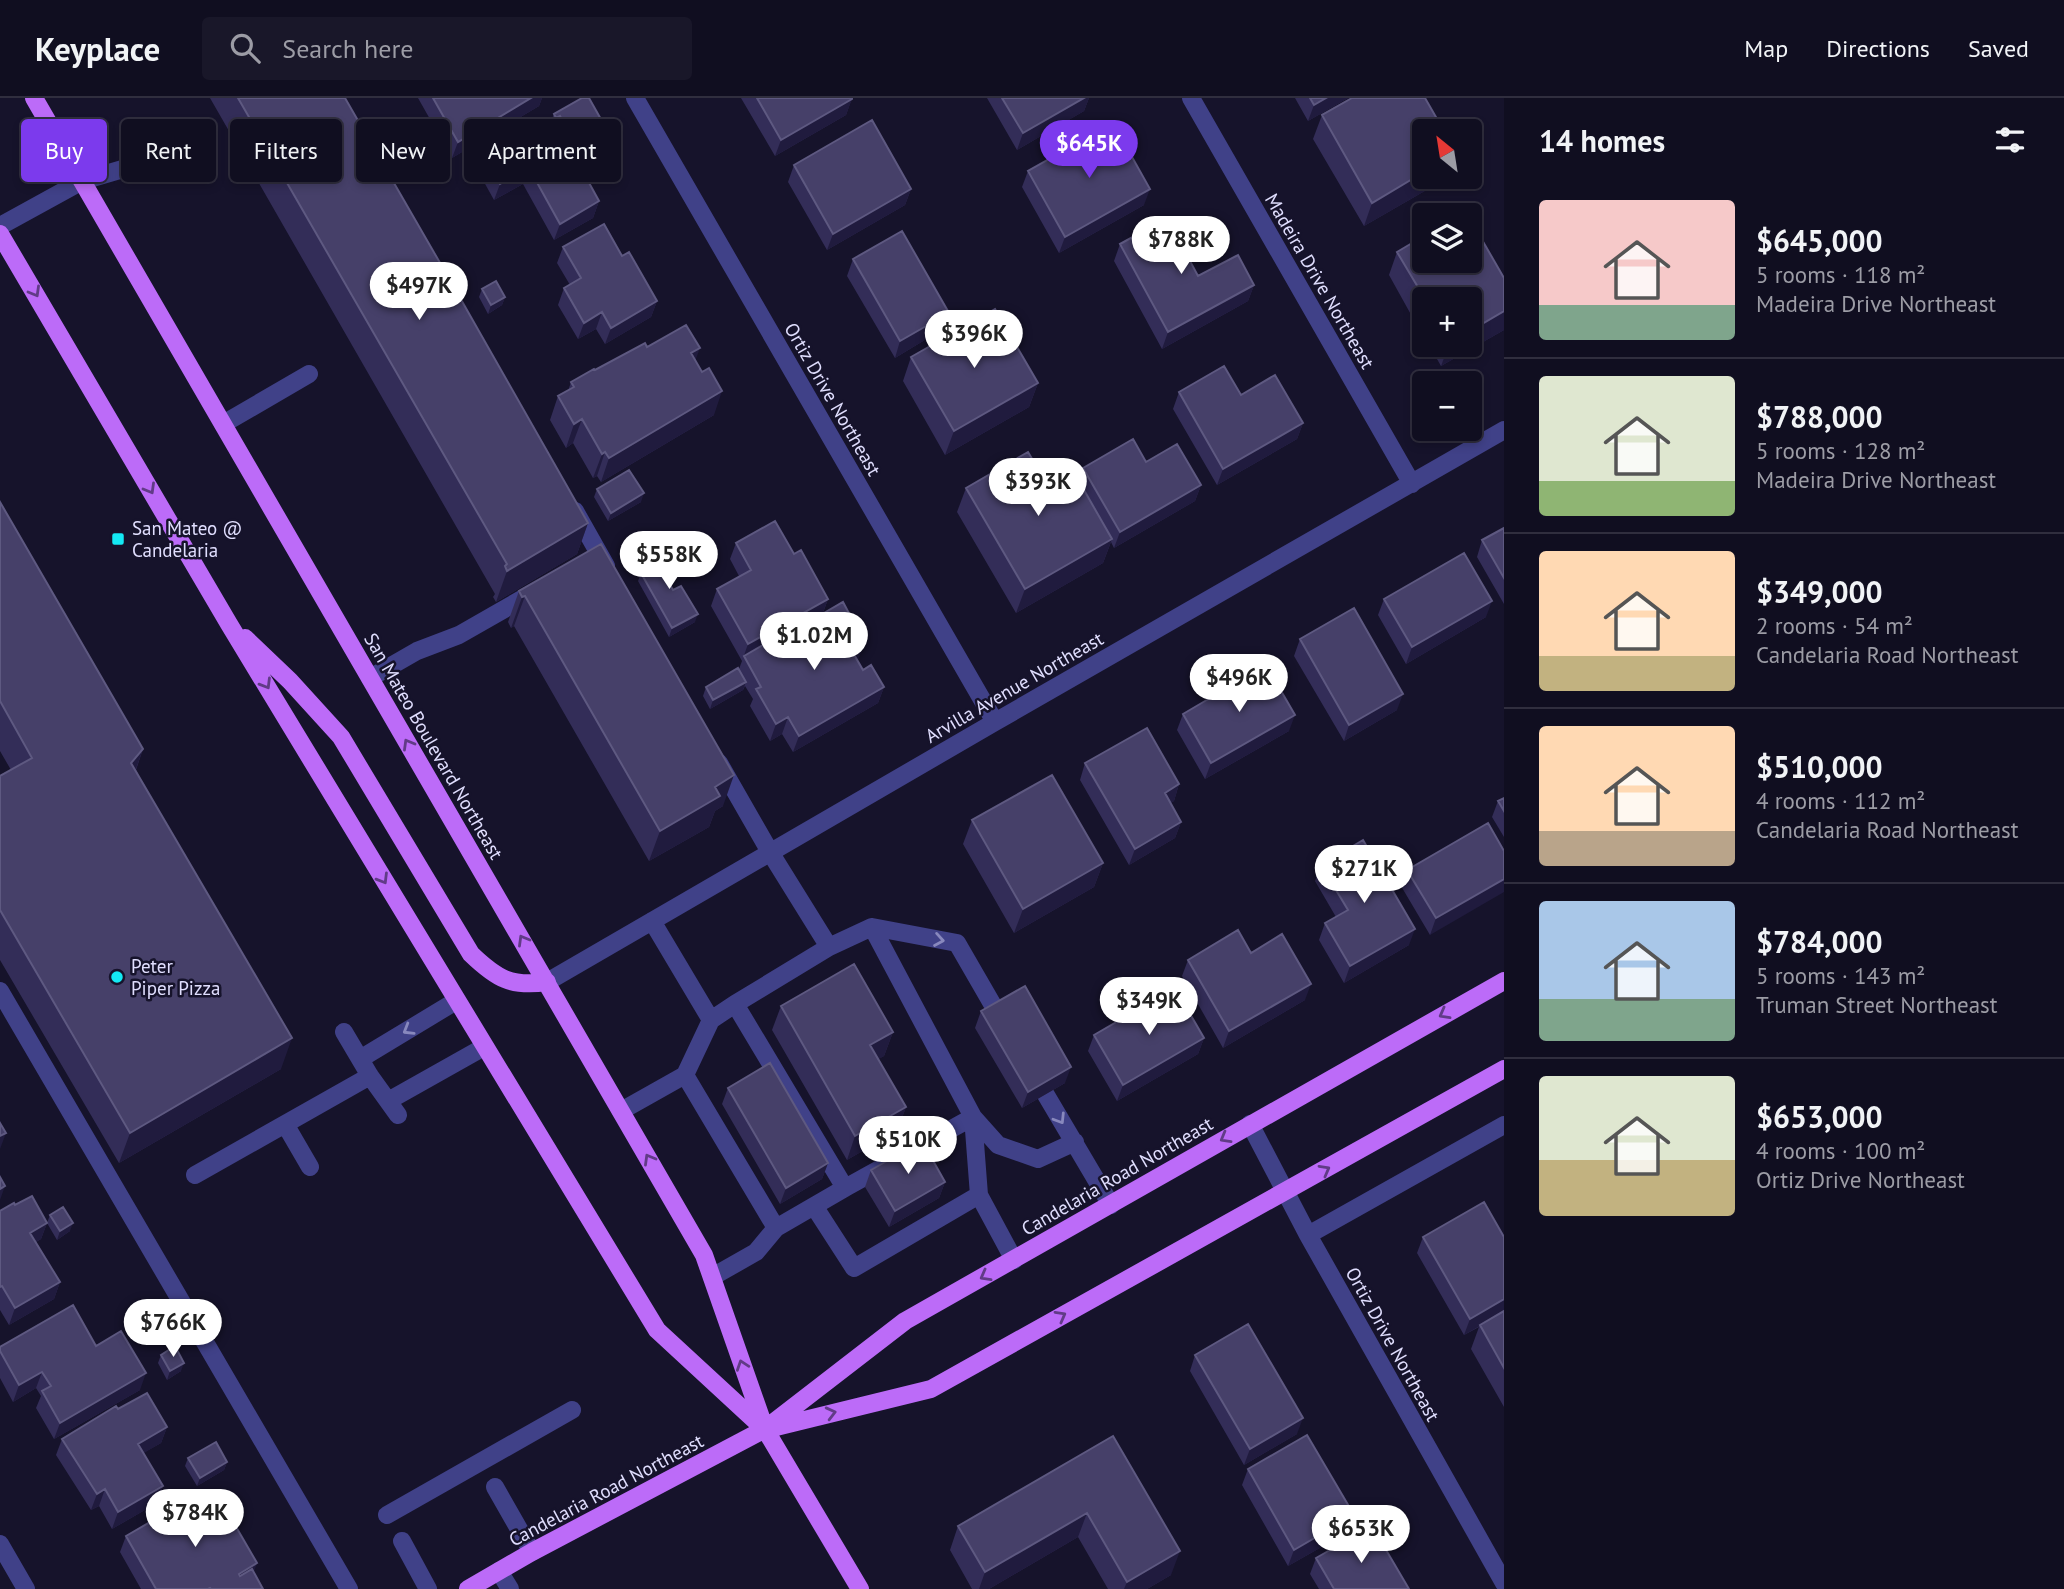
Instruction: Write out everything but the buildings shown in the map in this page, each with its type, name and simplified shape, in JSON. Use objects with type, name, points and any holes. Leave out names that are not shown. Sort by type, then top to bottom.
[{"type":"main road","name":"San Mateo Boulevard Northeast","points":[[34,98],[46,119]]},
{"type":"main road","name":"San Mateo Boulevard Northeast","points":[[83,182],[704,1255],[765,1429],[860,1589]]},
{"type":"main road","name":"San Mateo Boulevard Northeast","points":[[0,234],[229,624],[657,1330],[765,1429]]},
{"type":"main road","points":[[229,624],[290,681],[341,737],[471,954],[498,976],[512,983],[527,985],[547,982]]},
{"type":"main road","name":"Candelaria Road Northeast","points":[[468,1589],[532,1552],[765,1429],[905,1321],[1504,981]]},
{"type":"main road","name":"Candelaria Road Northeast","points":[[765,1429],[931,1388],[1504,1069]]},
{"type":"street","name":"Ortiz Drive Northeast","points":[[635,98],[995,722]]},
{"type":"street","name":"Madeira Drive Northeast","points":[[1191,98],[1412,484]]},
{"type":"street","points":[[0,226],[80,182]]},
{"type":"street","points":[[223,424],[309,374]]},
{"type":"street","name":"Arvilla Avenue Northeast","points":[[547,982],[1504,430]]},
{"type":"street","points":[[565,494],[594,557],[612,577]]},
{"type":"street","points":[[370,678],[417,652],[459,635],[544,587]]},
{"type":"street","points":[[707,742],[770,852],[830,947]]},
{"type":"street","points":[[652,921],[711,1020]]},
{"type":"street","points":[[872,928],[972,1118],[998,1145],[1038,1159],[1075,1142]]},
{"type":"street","points":[[621,1111],[685,1075],[711,1020],[830,947],[872,928],[957,943],[998,1014]]},
{"type":"street","points":[[0,991],[349,1589]]},
{"type":"street","points":[[360,1059],[456,1001]]},
{"type":"street","points":[[735,1004],[845,1188]]},
{"type":"street","points":[[344,1032],[393,1108],[484,1046]]},
{"type":"street","points":[[685,1075],[776,1228]]},
{"type":"street","points":[[195,1175],[370,1076]]},
{"type":"street","points":[[1046,1095],[1111,1205]]},
{"type":"street","points":[[712,1278],[756,1252],[776,1228],[972,1118]]},
{"type":"street","points":[[972,1118],[979,1195],[1014,1260]]},
{"type":"street","name":"Ortiz Drive Northeast","points":[[1250,1124],[1308,1235],[1504,1583]]},
{"type":"street","points":[[285,1125],[310,1167]]},
{"type":"street","points":[[1308,1235],[1504,1125]]},
{"type":"street","points":[[814,1206],[854,1268],[979,1195]]},
{"type":"street","points":[[387,1515],[572,1410]]},
{"type":"street","points":[[495,1487],[532,1552]]},
{"type":"street","points":[[402,1541],[428,1589]]},
{"type":"street","points":[[0,1544],[26,1589]]},
{"type":"street","points":[[499,1571],[509,1589]]},
{"type":"place","name":"San Mateo @ Candelaria","points":[[118,539]]},
{"type":"place","name":"Peter Piper Pizza","points":[[117,977]]}]
